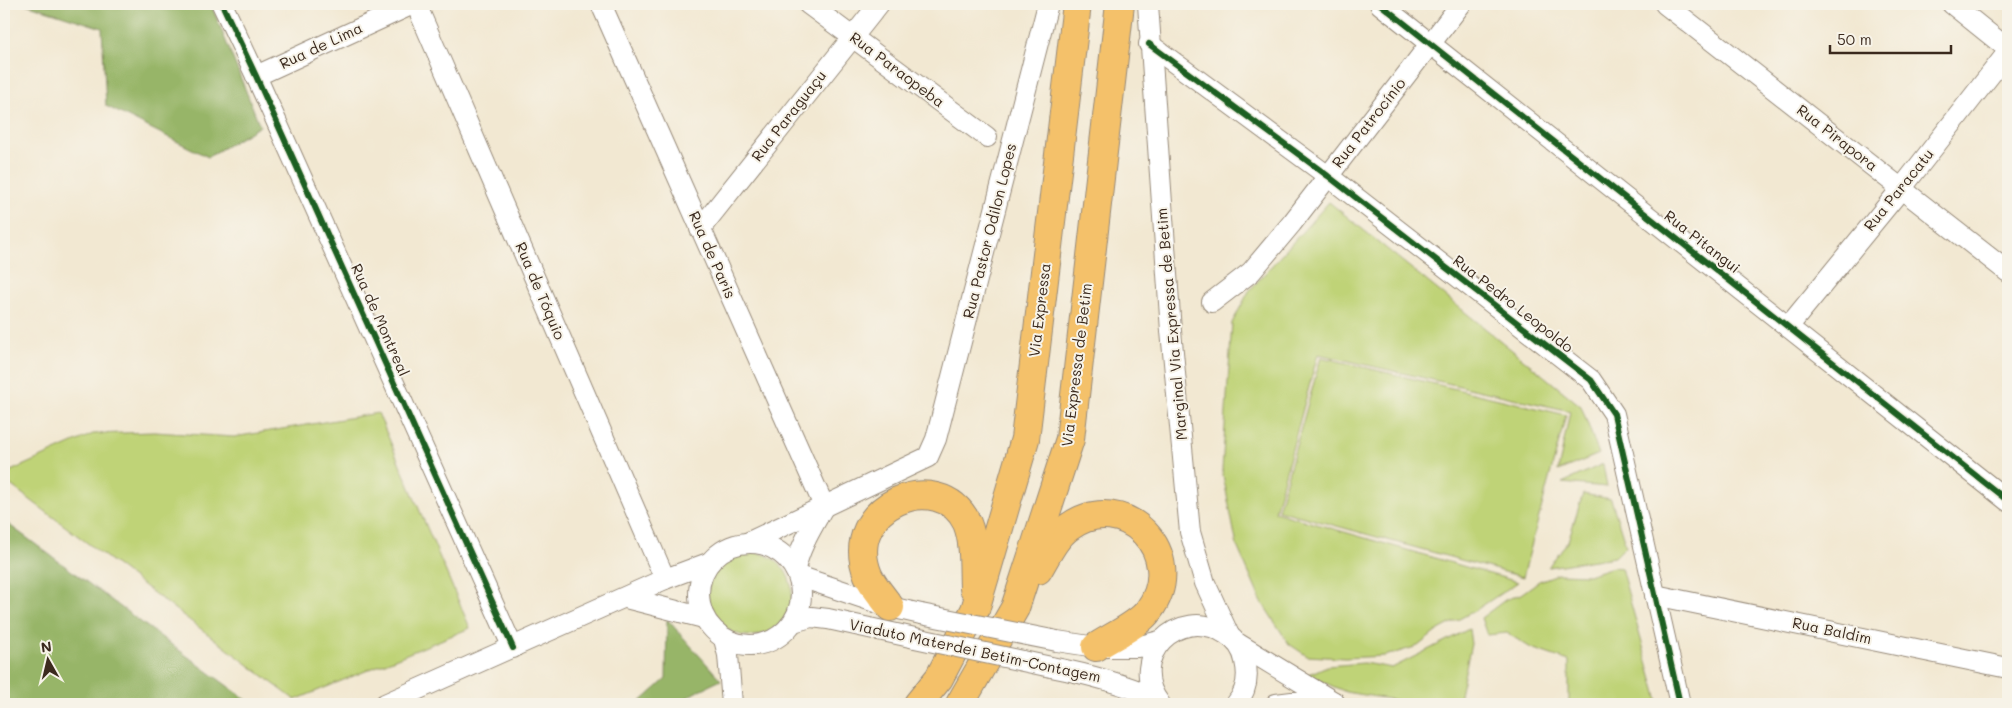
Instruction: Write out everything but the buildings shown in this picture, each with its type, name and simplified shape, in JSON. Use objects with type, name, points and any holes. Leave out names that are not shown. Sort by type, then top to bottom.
[{"type":"highway","name":"Via Expressa","points":[[975,610],[1025,439],[1077,4]]},
{"type":"highway","name":"Via Expressa de Betim","points":[[960,704],[1015,608],[1070,439],[1120,4]]},
{"type":"highway","points":[[890,607],[868,576],[863,558],[864,540],[872,522],[884,508],[900,499],[919,495],[937,498],[954,506],[966,522],[972,545],[975,610],[939,678],[918,704]]},
{"type":"highway","points":[[1015,608],[1056,541],[1069,527],[1086,518],[1105,515],[1123,518],[1140,527],[1153,542],[1161,559],[1163,578],[1158,596],[1148,612],[1134,624],[1096,647]]},
{"type":"street","name":"Rua de Montreal","points":[[222,4],[513,648]]},
{"type":"street","name":"Rua de Lima","points":[[256,76],[414,4]]},
{"type":"street","name":"Rua de Tóquio","points":[[414,4],[665,579]]},
{"type":"street","name":"Rua de Paris","points":[[601,4],[824,506]]},
{"type":"street","name":"Rua Paraopeba","points":[[808,4],[986,137]]},
{"type":"street","name":"Rua Paraguaçu","points":[[700,229],[878,4]]},
{"type":"street","name":"Rua Pastor Odilon Lopes","points":[[824,506],[928,457],[936,439],[1048,4]]},
{"type":"street","name":"Marginal Via Expressa de Betim","points":[[1148,4],[1149,44],[1171,331],[1190,532],[1205,583],[1244,656],[1247,670],[1246,684],[1241,698],[1236,704]]},
{"type":"street","name":"Rua Pitangui","points":[[1380,4],[2008,501]]},
{"type":"street","name":"Rua Patrocínio","points":[[1212,302],[1251,272],[1292,223],[1461,4]]},
{"type":"street","name":"Rua Pirapora","points":[[1665,4],[2008,272]]},
{"type":"street","points":[[1952,4],[2008,51]]},
{"type":"street","name":"Rua Pedro Leopoldo","points":[[1149,44],[1328,176],[1591,380],[1614,414],[1680,704]]},
{"type":"street","name":"Rua Paracatu","points":[[1788,327],[1901,189],[2008,51]]},
{"type":"street","points":[[747,543],[761,544],[775,549],[786,558],[796,573],[801,592],[799,607],[793,622],[780,635],[763,644],[737,644],[724,639],[714,632],[704,618],[699,604],[698,590],[701,576],[708,563],[719,553],[733,546],[747,543],[824,506]]},
{"type":"street","points":[[796,573],[798,558],[805,540],[824,506]]},
{"type":"street","points":[[385,704],[665,579],[708,563]]},
{"type":"street","name":"Viaduto Materdei Betim-Contagem","points":[[796,573],[890,607],[1057,642],[1096,647],[1137,647],[1160,641]]},
{"type":"street","name":"Rua Baldim","points":[[1656,595],[2008,668]]},
{"type":"street","points":[[626,598],[704,618]]},
{"type":"street","name":"Viaduto Materdei Betim-Contagem","points":[[793,622],[811,617],[828,619],[1088,674],[1132,688],[1157,701]]},
{"type":"street","points":[[1157,701],[1149,683],[1148,668],[1152,654],[1160,641],[1171,632],[1186,626],[1202,624],[1217,628],[1339,703]]},
{"type":"street","points":[[724,639],[728,655],[732,704]]},
{"type":"street","points":[[1276,704],[1292,702],[1339,703]]},
{"type":"green space","points":[[26,4],[211,4],[260,126],[208,157],[106,106],[102,28]]},
{"type":"green space","points":[[1329,202],[1581,406],[1599,454],[1558,471],[1570,411],[1318,354],[1275,512],[1518,582],[1476,610],[1437,631],[1418,646],[1385,656],[1345,658],[1307,656],[1289,644],[1261,601],[1237,546],[1222,470],[1232,323],[1249,291]]},
{"type":"green space","points":[[1321,357],[1566,415],[1523,577],[1278,510]]},
{"type":"green space","points":[[378,413],[470,628],[295,700],[4,480],[4,474],[93,434],[154,432],[234,437]]},
{"type":"green space","points":[[1603,464],[1607,487],[1562,483]]},
{"type":"green space","points":[[1583,494],[1611,499],[1626,546],[1615,557],[1548,567],[1568,541]]},
{"type":"green space","points":[[4,521],[252,704],[4,704]]},
{"type":"green space","points":[[750,552],[773,559],[785,571],[792,594],[785,617],[773,629],[750,636],[727,629],[715,617],[708,594],[715,571],[727,559]]},
{"type":"green space","points":[[1613,567],[1621,568],[1659,704],[1569,704],[1569,661],[1531,648],[1507,633],[1487,635],[1481,618],[1505,600],[1521,594],[1539,581],[1558,574],[1588,575]]},
{"type":"green space","points":[[667,619],[721,680],[694,693],[678,704],[638,704],[666,679]]},
{"type":"green space","points":[[1469,629],[1471,644],[1458,704],[1419,704],[1346,692],[1307,675],[1327,666],[1364,663],[1392,668]]},
{"type":"cycle path","points":[[222,4],[513,648]]},
{"type":"cycle path","points":[[1380,4],[2008,501]]},
{"type":"cycle path","points":[[1149,44],[1328,176],[1591,380],[1614,414],[1680,704]]}]
